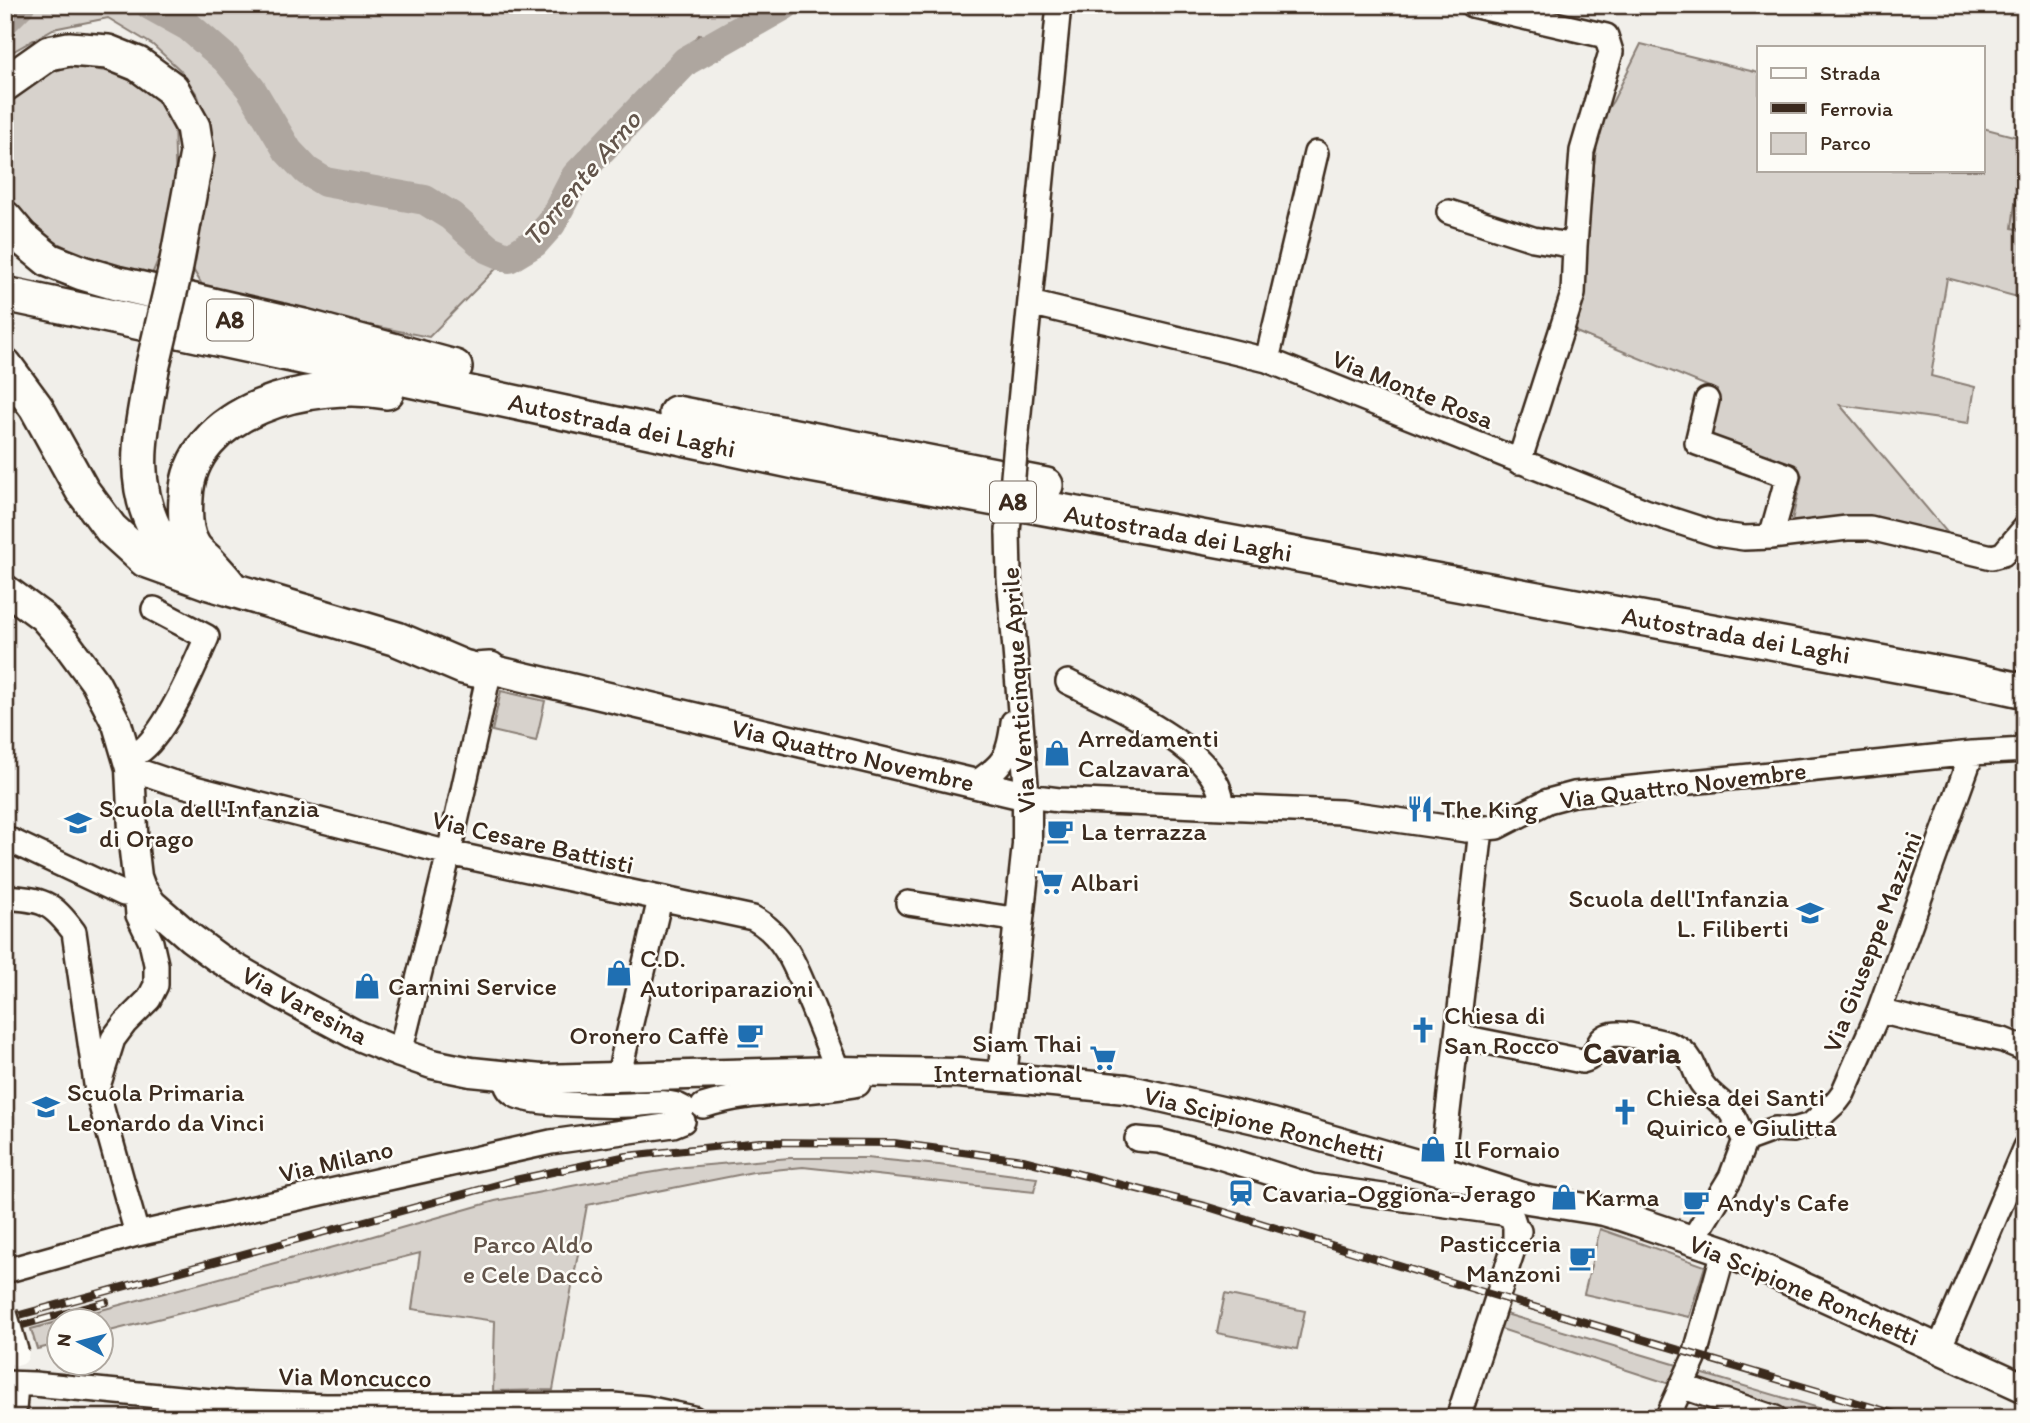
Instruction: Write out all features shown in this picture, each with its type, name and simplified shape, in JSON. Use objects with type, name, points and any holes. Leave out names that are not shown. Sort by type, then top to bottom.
[{"type":"highway","points":[[5,83],[49,53],[69,49],[108,52],[138,64],[172,89],[193,127],[197,153],[175,271],[152,369],[141,432],[139,469],[142,499],[149,520],[168,552],[175,561],[219,585]]},
{"type":"highway","points":[[5,218],[21,237],[49,260],[82,273],[304,326],[455,367]]},
{"type":"highway","name":"Autostrada dei Laghi","points":[[5,274],[805,439],[2025,670]]},
{"type":"highway","name":"Autostrada dei Laghi","points":[[5,294],[800,463],[2025,691]]},
{"type":"highway","points":[[5,365],[36,407],[82,490],[111,529],[145,560],[397,639],[463,667],[475,670],[490,668]]},
{"type":"highway","points":[[219,585],[192,545],[185,518],[186,491],[193,468],[203,449],[218,432],[262,404],[286,397],[341,389],[374,390],[668,445],[800,463]]},
{"type":"main road","name":"Via Varesina","points":[[5,589],[43,618],[79,659],[106,701],[117,724],[129,763],[134,864],[141,888],[160,911],[209,951],[280,994],[356,1035],[400,1054],[432,1064],[505,1077],[579,1079],[851,1071]]},
{"type":"main road","name":"Via Quattro Novembre","points":[[490,668],[1027,796]]},
{"type":"main road","name":"Via Venticinque Aprile","points":[[1002,1077],[1027,845],[1027,796]]},
{"type":"main road","name":"Via Scipione Ronchetti","points":[[851,1071],[958,1073],[1126,1089],[1273,1124],[1441,1171],[1528,1199],[1604,1211],[1724,1251],[2025,1388]]},
{"type":"street","points":[[1030,303],[1059,5]]},
{"type":"street","points":[[1472,5],[1606,36],[1611,52],[1582,151],[1573,294],[1519,462]]},
{"type":"street","points":[[1266,360],[1316,153]]},
{"type":"street","points":[[1449,212],[1533,239],[1575,246]]},
{"type":"street","name":"Via Monte Rosa","points":[[1030,303],[1266,360],[1519,462],[1690,527],[1716,534],[1744,538],[1771,537],[1870,528],[1992,557],[2003,554],[2025,528]]},
{"type":"street","name":"Via Venticinque Aprile","points":[[1027,796],[1009,577],[1008,532],[1030,303]]},
{"type":"street","points":[[1707,400],[1697,443],[1788,476],[1771,537]]},
{"type":"street","points":[[129,763],[156,736],[189,678],[207,637],[154,609]]},
{"type":"street","points":[[400,1054],[490,668]]},
{"type":"street","points":[[974,784],[994,771],[1007,755],[1017,673]]},
{"type":"street","points":[[1068,682],[1118,706],[1188,748],[1212,775],[1222,795],[1222,806]]},
{"type":"street","name":"Via Quattro Novembre","points":[[1027,796],[1059,800],[1341,812],[1481,830],[1497,827],[1548,801],[1574,794],[1972,753],[2025,750]]},
{"type":"street","name":"Via Giuseppe Mazzini","points":[[1745,1140],[1775,1129],[1802,1128],[1818,1119],[1843,1093],[1879,1011],[1972,753]]},
{"type":"street","name":"Via Cesare Battisti","points":[[129,763],[171,782],[449,852],[753,918],[776,935],[793,960],[851,1071]]},
{"type":"street","points":[[1441,1171],[1481,830]]},
{"type":"street","points":[[5,838],[124,894],[141,888]]},
{"type":"street","points":[[97,1091],[104,1061],[113,1039],[149,999],[156,985],[156,964],[151,942],[138,915],[137,902],[141,888]]},
{"type":"street","points":[[5,897],[47,903],[61,914],[74,932],[97,1091],[137,1234]]},
{"type":"street","points":[[618,1078],[660,899]]},
{"type":"street","points":[[908,903],[1019,920]]},
{"type":"street","points":[[1879,1011],[2003,1040],[2025,1049]]},
{"type":"street","points":[[1457,1036],[1582,1061],[1595,1054],[1599,1043],[1606,1036],[1614,1035],[1634,1036],[1680,1049],[1690,1058],[1702,1084],[1732,1113],[1745,1140],[1731,1177],[1692,1241]]},
{"type":"street","name":"Via Milano","points":[[5,1270],[137,1234],[551,1142],[673,1125],[690,1111],[748,1095],[831,1089],[858,1084],[851,1071]]},
{"type":"street","points":[[505,1077],[507,1088],[516,1096],[539,1101],[575,1105],[675,1102],[690,1111]]},
{"type":"street","points":[[1137,1139],[1159,1141],[1205,1153],[1312,1186],[1503,1213],[1512,1217],[1515,1247]]},
{"type":"street","points":[[1939,1349],[2020,1172],[2025,1147]]},
{"type":"street","points":[[1458,1418],[1515,1247],[1528,1199]]},
{"type":"street","points":[[1667,1418],[1693,1359],[1724,1251]]},
{"type":"street","points":[[5,1313],[17,1354],[18,1370],[9,1389],[16,1405],[8,1418]]},
{"type":"street","points":[[1681,1386],[1775,1418]]},
{"type":"street","name":"Via Moncucco","points":[[9,1389],[204,1408],[232,1403],[326,1406],[613,1405],[646,1408],[693,1418]]},
{"type":"green space","points":[[5,5],[757,5],[718,40],[699,35],[559,194],[532,232],[429,337],[207,293],[188,261],[205,193],[212,141],[198,96],[180,70],[153,45],[108,18],[53,29],[5,56]]},
{"type":"green space","points":[[1641,44],[1757,73],[1757,172],[1984,172],[1984,128],[2025,139],[2025,198],[2016,196],[2012,228],[2025,231],[2025,299],[1947,278],[1931,376],[1975,387],[1969,423],[1840,405],[1951,537],[1791,525],[1802,475],[1708,435],[1717,390],[1576,332],[1585,230],[1600,120],[1613,101]]},
{"type":"green space","points":[[70,66],[113,72],[156,93],[174,121],[176,190],[160,255],[151,277],[101,266],[46,237],[15,204],[5,175],[5,110],[24,82]]},
{"type":"green space","points":[[501,691],[545,701],[536,741],[492,731]]},
{"type":"green space","name":"Parco Aldo e Cele Daccò","points":[[790,1158],[866,1158],[1037,1178],[1034,1192],[803,1167],[753,1172],[587,1205],[553,1390],[493,1391],[495,1321],[412,1309],[420,1253],[116,1329],[116,1308],[109,1308],[495,1201],[685,1167]]},
{"type":"green space","points":[[1600,1229],[1705,1266],[1689,1317],[1584,1294]]},
{"type":"green space","points":[[1225,1294],[1305,1311],[1297,1349],[1217,1333]]},
{"type":"green space","points":[[1499,1312],[1684,1367],[1676,1386],[1501,1329]]},
{"type":"green space","points":[[46,1325],[46,1347],[37,1349],[31,1329]]},
{"type":"green space","points":[[1697,1372],[1852,1418],[1794,1418],[1693,1384]]},
{"type":"waterway","name":"Torrente Arno","points":[[5,20],[20,5]]},
{"type":"waterway","name":"Torrente Arno","points":[[150,5],[188,26],[226,59],[251,89],[288,151],[307,171],[325,182],[425,200],[451,216],[488,249],[509,258],[534,243],[551,224],[576,176],[686,61],[785,5]]},
{"type":"railway","points":[[5,1319],[515,1180],[627,1156],[760,1142],[894,1143],[1023,1160],[1205,1206],[1483,1292],[1909,1418]]},
{"type":"railway","points":[[5,1330],[106,1302]]},
{"type":"place","name":"Arredamenti Calzavara","points":[[1057,753]]},
{"type":"place","name":"The King","points":[[1420,809]]},
{"type":"place","name":"Scuola dell'Infanzia di Orago","points":[[78,823]]},
{"type":"place","name":"La terrazza","points":[[1060,831]]},
{"type":"place","name":"Albari","points":[[1050,882]]},
{"type":"place","name":"Scuola dell'Infanzia L. Filiberti","points":[[1810,913]]},
{"type":"place","name":"C.D. Autoriparazioni","points":[[619,973]]},
{"type":"place","name":"Carnini Service","points":[[367,986]]},
{"type":"place","name":"Chiesa di San Rocco","points":[[1423,1030]]},
{"type":"place","name":"Oronero Caffè","points":[[750,1035]]},
{"type":"place","name":"Siam Thai International","points":[[1103,1058]]},
{"type":"place","name":"Scuola Primaria Leonardo da Vinci","points":[[46,1107]]},
{"type":"place","name":"Chiesa dei Santi Quirico e Giulitta","points":[[1625,1112]]},
{"type":"place","name":"Il Fornaio","points":[[1433,1149]]},
{"type":"place","name":"Cavaria-Oggiona-Jerago","points":[[1241,1193]]},
{"type":"place","name":"Karma","points":[[1564,1197]]},
{"type":"place","name":"Andy's Cafe","points":[[1696,1202]]},
{"type":"place","name":"Pasticceria Manzoni","points":[[1582,1258]]},
{"type":"district","name":"Cavaria","points":[[1632,1053]]}]
